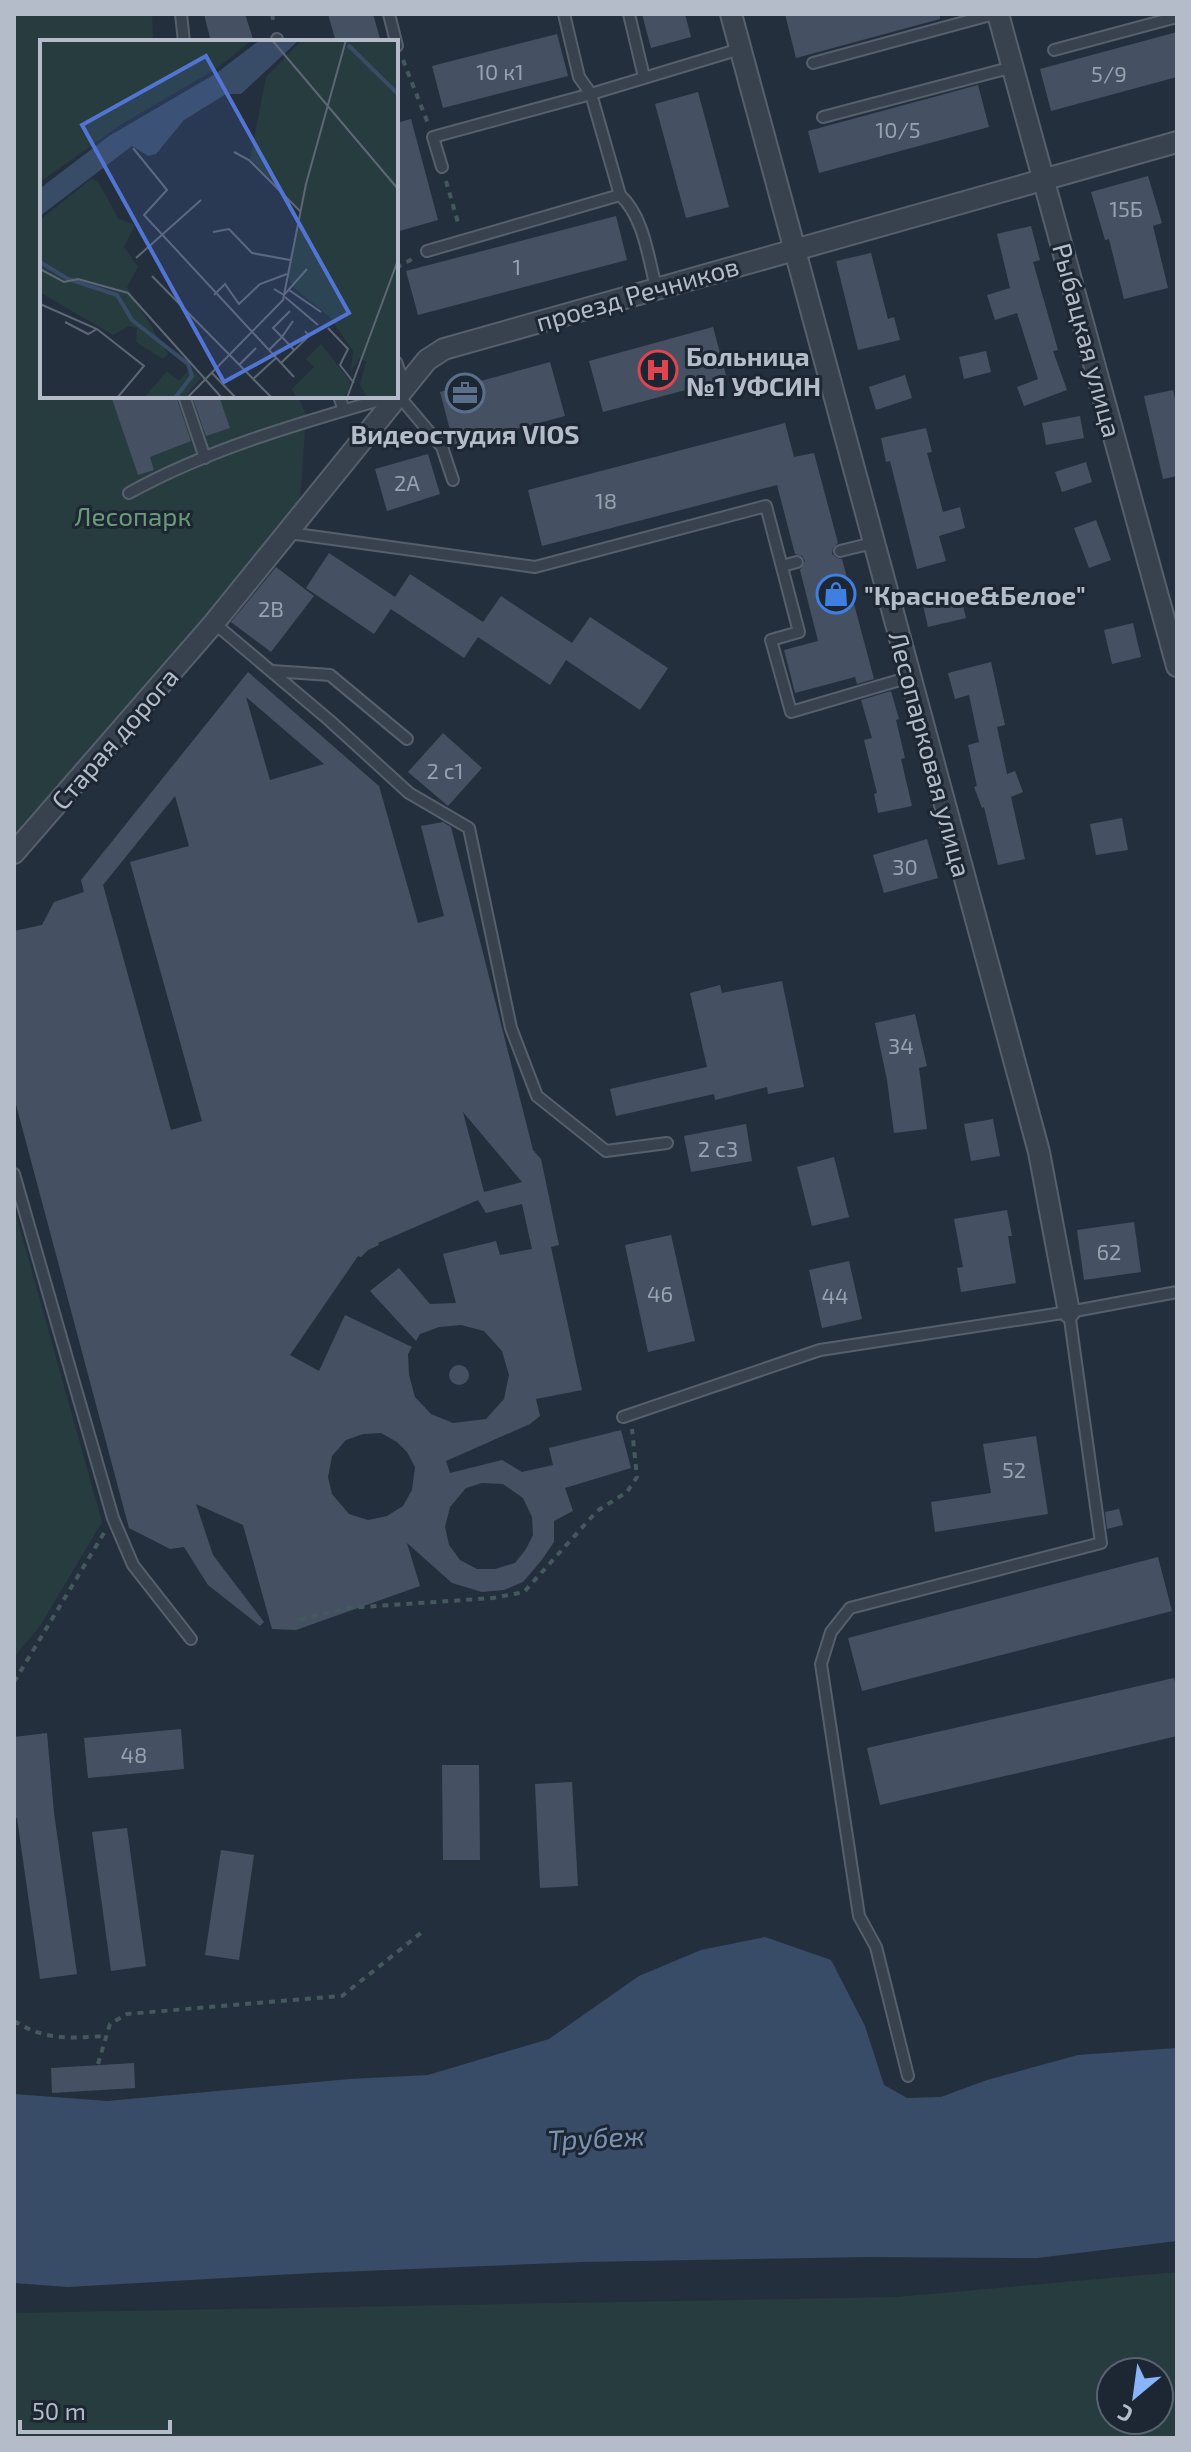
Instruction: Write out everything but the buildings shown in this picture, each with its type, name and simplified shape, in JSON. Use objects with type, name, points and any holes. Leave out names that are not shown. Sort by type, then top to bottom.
[{"type":"street","name":"Лесопарковая улица","points":[[731,14],[1039,1152],[1069,1312]]},
{"type":"street","name":"Рыбацкая улица","points":[[996,14],[1177,666]]},
{"type":"street","name":"проезд Речников","points":[[398,393],[427,360],[444,349],[1177,142]]},
{"type":"street","name":"проезд Речников","points":[[214,623],[394,398]]},
{"type":"street","name":"Старая дорога","points":[[14,853],[214,623]]},
{"type":"lane","points":[[181,14],[184,40]]},
{"type":"lane","points":[[389,14],[396,40]]},
{"type":"lane","points":[[564,14],[579,77],[591,94],[620,195],[636,216],[656,287]]},
{"type":"lane","points":[[629,14],[644,77]]},
{"type":"lane","points":[[813,63],[996,14]]},
{"type":"lane","points":[[1054,50],[1177,17]]},
{"type":"lane","points":[[442,167],[433,137],[740,49]]},
{"type":"lane","points":[[823,117],[1013,67]]},
{"type":"lane","points":[[427,251],[620,195]]},
{"type":"lane","points":[[398,393],[442,447],[453,480]]},
{"type":"lane","points":[[185,398],[205,458]]},
{"type":"lane","points":[[340,398],[344,410]]},
{"type":"lane","points":[[129,493],[171,470],[382,398]]},
{"type":"lane","points":[[289,533],[535,567],[766,506],[799,632],[771,640],[791,712],[910,677]]},
{"type":"lane","points":[[840,551],[873,543]]},
{"type":"lane","points":[[782,566],[797,562]]},
{"type":"lane","points":[[214,623],[409,793],[469,828],[511,1028],[537,1096],[606,1151],[667,1143]]},
{"type":"lane","points":[[270,671],[330,675],[407,739]]},
{"type":"lane","points":[[14,1174],[113,1518],[133,1565],[191,1639]]},
{"type":"lane","points":[[627,1416],[820,1350],[1069,1312],[1177,1292]]},
{"type":"lane","points":[[908,2076],[876,1947],[859,1916],[821,1664],[831,1632],[850,1608],[1101,1543],[1069,1312]]},
{"type":"path","points":[[398,49],[433,137]]},
{"type":"path","points":[[442,167],[459,227]]},
{"type":"path","points":[[398,267],[407,261]]},
{"type":"path","points":[[300,1620],[347,1608],[493,1598],[524,1592],[597,1511],[627,1492],[637,1477],[627,1416]]},
{"type":"path","points":[[14,1682],[113,1518]]},
{"type":"path","points":[[98,2064],[110,2024],[127,2014],[342,1996],[421,1933]]},
{"type":"path","points":[[14,2021],[36,2034],[56,2039],[106,2036]]},
{"type":"green space","name":"Лесопарк","points":[[14,14],[152,14],[153,40],[40,40],[40,398],[299,398],[306,415],[300,502],[14,848]]},
{"type":"green space","points":[[14,1207],[102,1522],[40,1626],[14,1657]]},
{"type":"green space","points":[[1177,2272],[1177,2438],[14,2438],[14,2313],[896,2297]]},
{"type":"water","name":"Трубеж","points":[[765,1937],[831,1960],[865,2026],[884,2085],[907,2098],[941,2097],[987,2080],[1078,2055],[1177,2048],[1177,2241],[1037,2258],[868,2257],[582,2262],[68,2287],[14,2283],[14,2094],[107,2101],[428,2075],[549,2039],[639,1976],[701,1950]]},
{"type":"place","name":"Больница №1 УФСИН","points":[[658,370]]},
{"type":"place","name":"Видеостудия VIOS","points":[[465,393]]},
{"type":"place","name":"\"Красное&Белое\"","points":[[836,594]]}]
